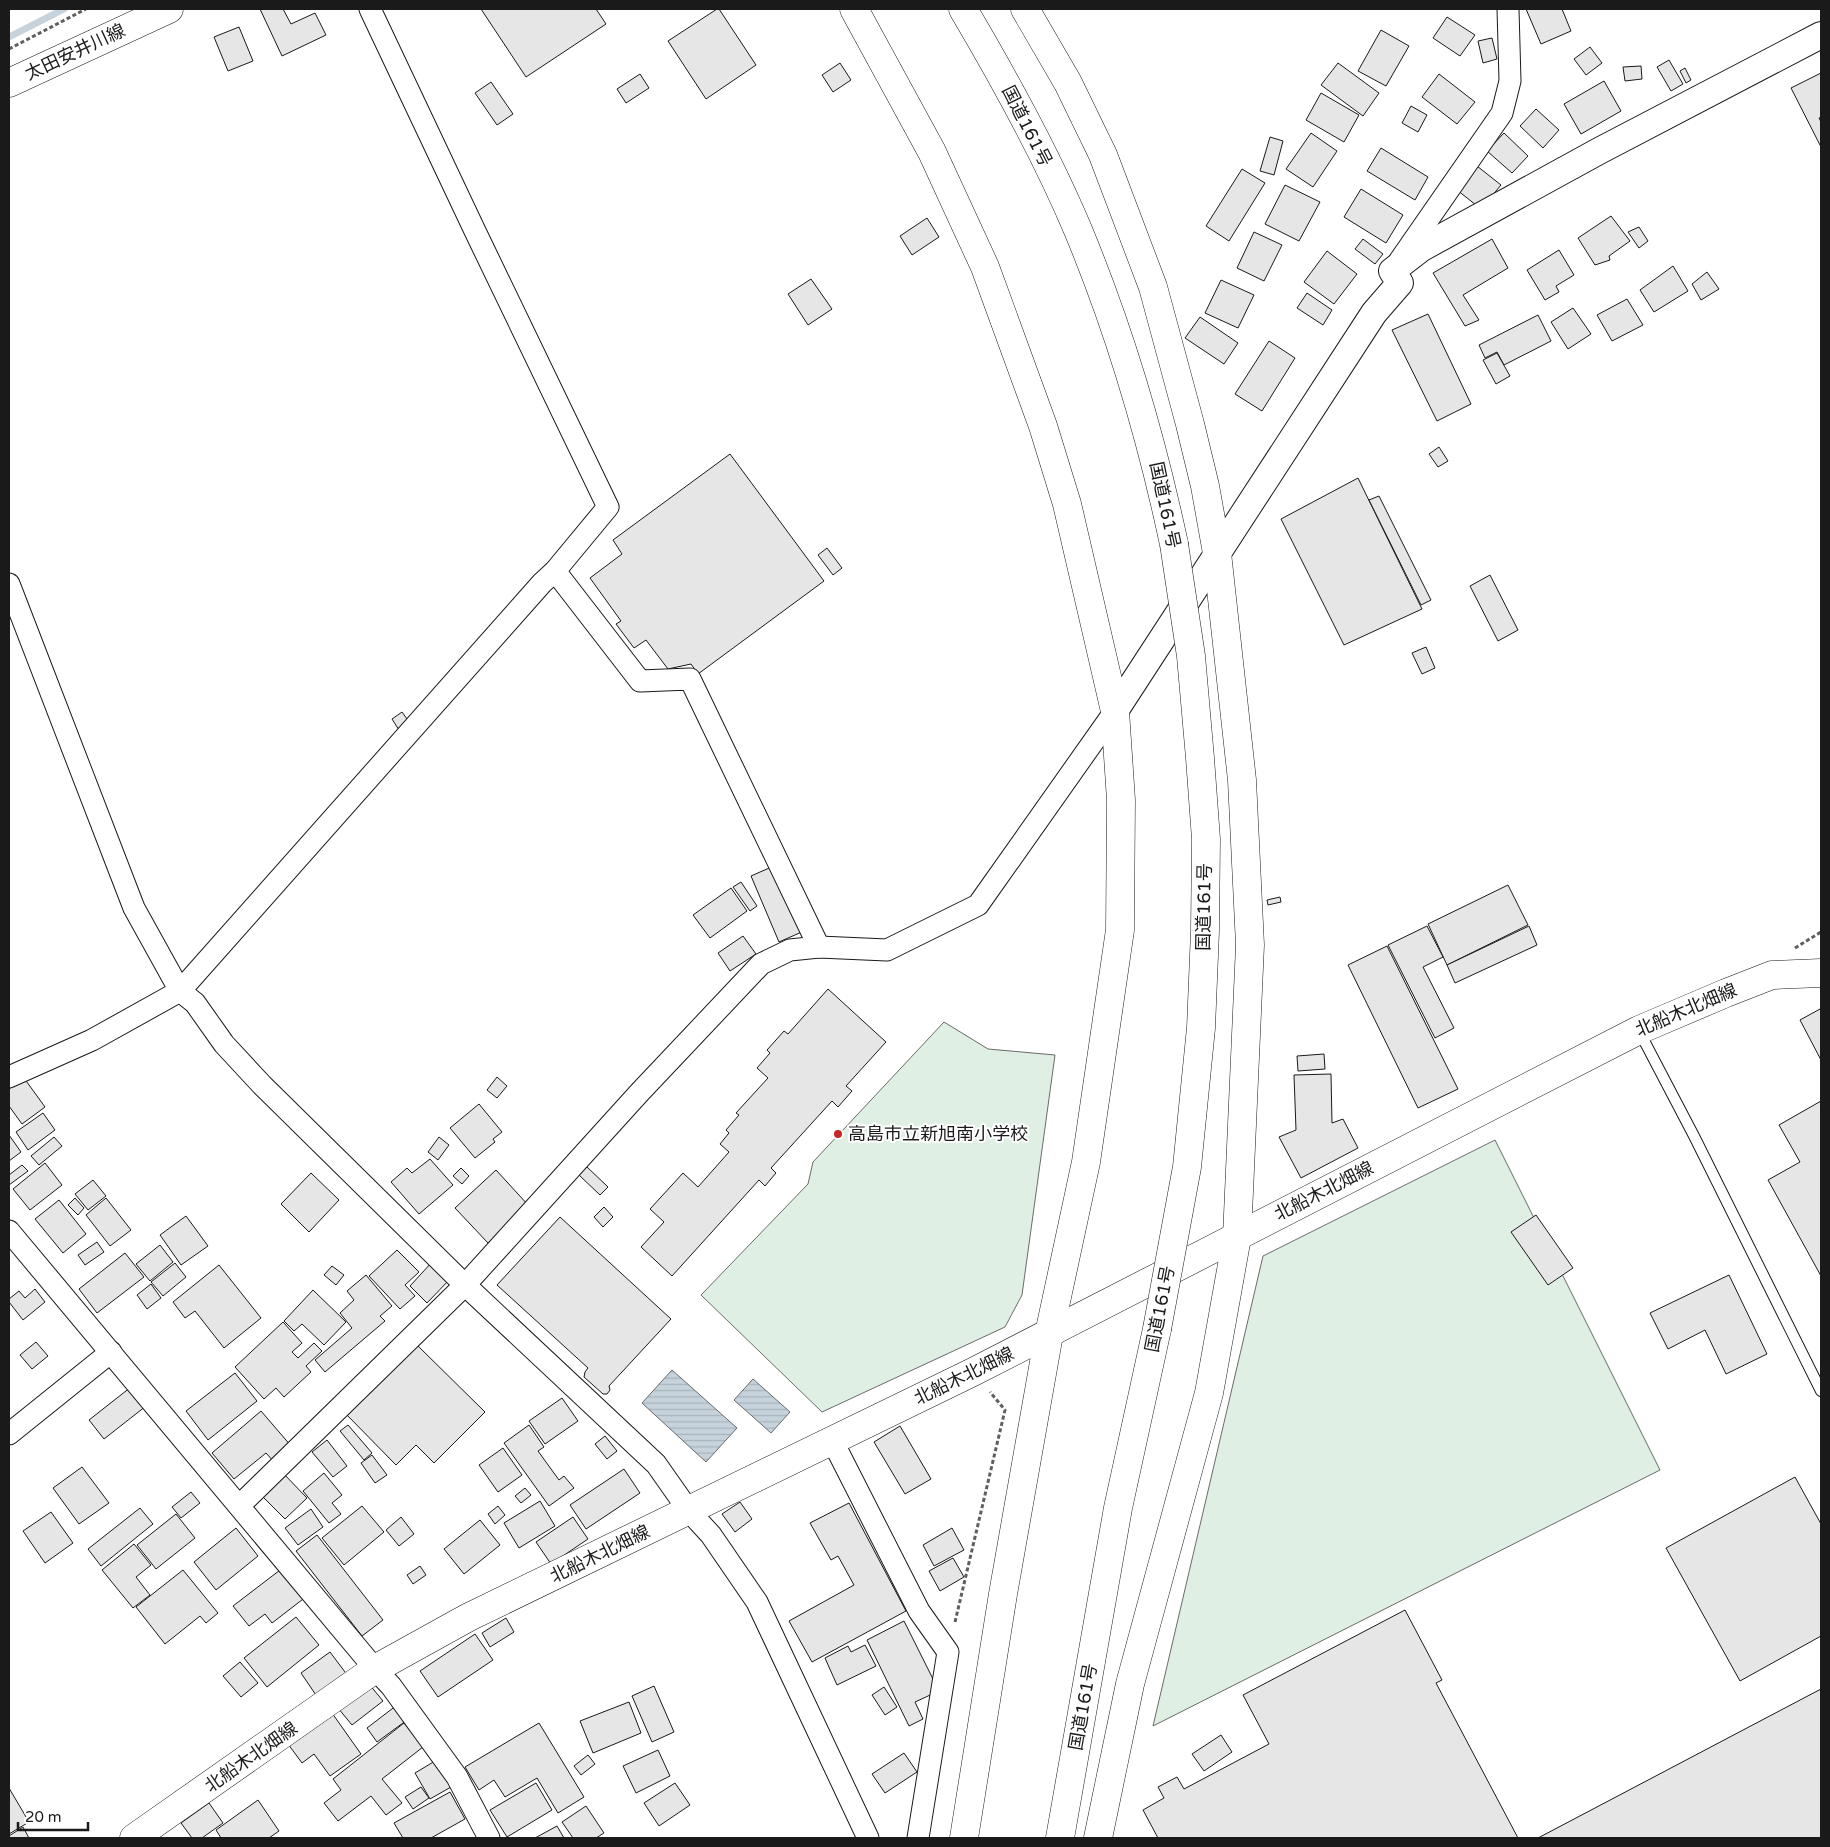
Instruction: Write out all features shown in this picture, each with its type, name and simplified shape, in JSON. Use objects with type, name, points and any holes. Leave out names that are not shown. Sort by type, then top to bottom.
[{"type":"main road","name":"太田安井川線","points":[[9,83],[169,9]]},
{"type":"main road","points":[[854,9],[932,152],[985,267],[1043,426],[1067,504],[1115,711],[1121,800],[1120,930],[1086,1162],[1049,1334],[1003,1594],[964,1838]]},
{"type":"main road","name":"国道161号","points":[[963,9],[1042,153],[1088,256],[1129,368],[1146,424],[1174,544],[1191,656],[1206,839],[1201,1028],[1187,1167],[1157,1329],[1118,1508],[1060,1838]]},
{"type":"main road","points":[[1025,9],[1068,83],[1103,155],[1153,288],[1205,486],[1217,553],[1242,780],[1250,945],[1237,1237],[1209,1393],[1130,1684],[1098,1838]]},
{"type":"main road","name":"北船木北畑線","points":[[134,1838],[375,1669],[469,1617],[1049,1334],[1237,1237],[1279,1213],[1639,1030],[1726,992],[1772,975],[1821,973]]},
{"type":"street","points":[[9,1077],[92,1040],[180,990],[542,583],[555,571],[608,507],[474,231],[370,9]]},
{"type":"street","points":[[1392,271],[1502,113],[1510,81],[1508,9]]},
{"type":"street","points":[[1392,271],[1422,248],[1599,151],[1821,34]]},
{"type":"street","points":[[240,1505],[465,1285],[640,1092],[761,964],[790,950],[819,947],[887,950],[978,905],[1115,711],[1374,313],[1400,283],[1392,271]]},
{"type":"street","points":[[555,571],[640,681],[690,679],[819,947]]},
{"type":"street","points":[[9,584],[134,908],[180,990],[195,1003],[224,1044],[262,1085],[465,1285],[656,1464],[689,1510],[711,1535],[757,1602],[868,1838]]},
{"type":"street","points":[[9,1231],[111,1352],[145,1396],[240,1505],[391,1686],[458,1777],[489,1838]]},
{"type":"street","points":[[9,1434],[111,1352]]},
{"type":"street","points":[[832,1440],[919,1611],[948,1652],[918,1838]]},
{"type":"lane","points":[[1639,1030],[1821,1391]]},
{"type":"path","points":[[9,49],[86,9]]},
{"type":"path","points":[[948,1652],[1005,1410],[973,1372]]},
{"type":"green space","points":[[944,1022],[988,1049],[1055,1055],[1022,1295],[1005,1327],[822,1412],[701,1295],[808,1184],[813,1162]]},
{"type":"green space","points":[[1495,1140],[1660,1470],[1153,1726],[1263,1256]]},
{"type":"shaded area","points":[[672,1370],[737,1428],[706,1462],[642,1403]]},
{"type":"shaded area","points":[[753,1379],[790,1412],[771,1433],[734,1400]]},
{"type":"building","points":[[260,9],[283,9],[291,24],[315,13],[326,35],[282,56]]},
{"type":"building","points":[[481,9],[596,9],[606,24],[526,77]]},
{"type":"building","points":[[719,9],[756,65],[706,99],[668,41]]},
{"type":"building","points":[[1526,9],[1562,9],[1571,31],[1541,44]]},
{"type":"building","points":[[1447,17],[1475,35],[1460,56],[1433,38]]},
{"type":"building","points":[[239,27],[253,61],[228,71],[214,37]]},
{"type":"building","points":[[1381,30],[1409,46],[1386,86],[1358,71]]},
{"type":"building","points":[[1492,38],[1497,59],[1483,63],[1478,41]]},
{"type":"building","points":[[1590,47],[1602,63],[1586,75],[1574,59]]},
{"type":"building","points":[[1669,60],[1683,84],[1671,91],[1657,67]]},
{"type":"building","points":[[840,63],[851,80],[833,92],[822,75]]},
{"type":"building","points":[[1338,63],[1379,93],[1363,116],[1321,85]]},
{"type":"building","points":[[1641,66],[1642,79],[1625,81],[1623,67]]},
{"type":"building","points":[[1685,68],[1691,80],[1686,83],[1680,71]]},
{"type":"building","points":[[1821,73],[1821,117],[1819,118],[1821,122],[1821,147],[1791,88]]},
{"type":"building","points":[[640,74],[649,88],[626,103],[617,89]]},
{"type":"building","points":[[1439,74],[1475,102],[1457,124],[1422,97]]},
{"type":"building","points":[[1604,81],[1621,111],[1581,134],[1564,104]]},
{"type":"building","points":[[491,82],[513,114],[497,125],[475,93]]},
{"type":"building","points":[[1321,93],[1359,115],[1344,142],[1306,120]]},
{"type":"building","points":[[1411,106],[1427,115],[1418,132],[1402,123]]},
{"type":"building","points":[[1536,109],[1559,130],[1543,148],[1520,126]]},
{"type":"building","points":[[1311,133],[1337,151],[1313,187],[1286,169]]},
{"type":"building","points":[[1504,133],[1528,156],[1512,173],[1487,151]]},
{"type":"building","points":[[1270,137],[1283,141],[1274,175],[1260,171]]},
{"type":"building","points":[[1381,148],[1428,177],[1415,200],[1367,171]]},
{"type":"building","points":[[1477,166],[1501,185],[1481,209],[1457,190]]},
{"type":"building","points":[[1242,169],[1265,183],[1229,241],[1206,226]]},
{"type":"building","points":[[1285,185],[1320,202],[1299,241],[1265,224]]},
{"type":"building","points":[[1361,189],[1403,215],[1386,243],[1344,217]]},
{"type":"building","points":[[1611,216],[1630,241],[1609,256],[1610,260],[1595,265],[1578,238]]},
{"type":"building","points":[[927,218],[939,237],[912,255],[900,236]]},
{"type":"building","points":[[1639,227],[1648,241],[1639,248],[1628,232]]},
{"type":"building","points":[[1254,232],[1282,245],[1264,281],[1237,268]]},
{"type":"building","points":[[1363,239],[1383,254],[1375,264],[1355,249]]},
{"type":"building","points":[[1492,239],[1508,268],[1463,295],[1479,320],[1465,326],[1433,273]]},
{"type":"building","points":[[1559,250],[1574,275],[1556,286],[1559,292],[1545,300],[1527,270]]},
{"type":"building","points":[[1327,251],[1357,274],[1334,304],[1304,282]]},
{"type":"building","points":[[1673,266],[1688,291],[1654,312],[1640,290]]},
{"type":"building","points":[[1707,272],[1719,289],[1701,300],[1692,284]]},
{"type":"building","points":[[811,279],[832,309],[808,325],[788,294]]},
{"type":"building","points":[[1221,280],[1254,295],[1238,328],[1205,313]]},
{"type":"building","points":[[1307,293],[1332,310],[1323,325],[1297,308]]},
{"type":"building","points":[[1627,299],[1643,325],[1612,341],[1597,315]]},
{"type":"building","points":[[1573,308],[1591,334],[1568,349],[1551,322]]},
{"type":"building","points":[[1428,314],[1471,404],[1437,421],[1392,330]]},
{"type":"building","points":[[1538,315],[1551,341],[1504,365],[1497,352],[1485,358],[1479,345]]},
{"type":"building","points":[[1200,317],[1238,343],[1224,364],[1185,338]]},
{"type":"building","points":[[1269,341],[1295,358],[1262,411],[1235,394]]},
{"type":"building","points":[[1497,353],[1510,376],[1496,384],[1483,360]]},
{"type":"building","points":[[1439,447],[1448,461],[1438,467],[1429,454]]},
{"type":"building","points":[[730,454],[824,581],[698,674],[691,664],[668,669],[646,640],[634,648],[616,624],[621,621],[590,578],[622,554],[613,540]]},
{"type":"building","points":[[1358,478],[1422,609],[1344,645],[1281,519]]},
{"type":"building","points":[[1379,496],[1431,600],[1421,605],[1369,500]]},
{"type":"building","points":[[827,548],[842,568],[833,575],[818,555]]},
{"type":"building","points":[[1490,575],[1518,630],[1498,641],[1470,586]]},
{"type":"building","points":[[1426,647],[1435,668],[1422,674],[1412,653]]},
{"type":"building","points":[[402,712],[410,723],[399,730],[392,719]]},
{"type":"building","points":[[776,865],[804,931],[779,942],[751,876]]},
{"type":"building","points":[[741,882],[757,906],[750,911],[733,887]]},
{"type":"building","points":[[1508,885],[1528,925],[1447,965],[1428,924]]},
{"type":"building","points":[[731,888],[747,911],[710,938],[693,915]]},
{"type":"building","points":[[1280,897],[1281,902],[1268,905],[1267,900]]},
{"type":"building","points":[[1427,926],[1443,957],[1423,967],[1454,1028],[1435,1038],[1388,945]]},
{"type":"building","points":[[1529,926],[1537,945],[1455,983],[1447,965]]},
{"type":"building","points":[[743,936],[756,954],[730,971],[718,953]]},
{"type":"building","points":[[1387,946],[1458,1089],[1418,1108],[1348,965]]},
{"type":"building","points":[[828,989],[886,1042],[846,1086],[852,1091],[838,1107],[832,1101],[771,1168],[776,1173],[765,1186],[759,1180],[672,1276],[641,1247],[664,1222],[650,1209],[683,1173],[698,1187],[729,1152],[720,1144],[729,1133],[726,1130],[739,1115],[736,1113],[768,1078],[757,1068],[770,1053],[767,1050],[784,1031],[788,1034]]},
{"type":"building","points":[[1820,1009],[1821,1011],[1821,1060],[1800,1020]]},
{"type":"building","points":[[1324,1054],[1325,1069],[1298,1071],[1297,1056]]},
{"type":"building","points":[[1331,1074],[1332,1123],[1343,1119],[1358,1148],[1301,1178],[1279,1137],[1296,1130],[1294,1075]]},
{"type":"building","points":[[497,1077],[507,1086],[497,1098],[487,1090]]},
{"type":"building","points":[[24,1078],[45,1107],[22,1124],[9,1106],[9,1089]]},
{"type":"building","points":[[1821,1101],[1821,1276],[1768,1180],[1800,1162],[1779,1125]]},
{"type":"building","points":[[479,1104],[502,1132],[493,1139],[495,1142],[475,1158],[450,1128]]},
{"type":"building","points":[[43,1113],[55,1130],[28,1150],[16,1132]]},
{"type":"building","points":[[9,1135],[21,1152],[9,1161]]},
{"type":"building","points":[[54,1137],[62,1146],[39,1165],[31,1156]]},
{"type":"building","points":[[439,1137],[449,1145],[438,1160],[428,1152]]},
{"type":"building","points":[[430,1159],[453,1185],[419,1214],[391,1182],[407,1168],[412,1173]]},
{"type":"building","points":[[45,1163],[62,1185],[30,1210],[13,1189]]},
{"type":"building","points":[[22,1165],[28,1171],[9,1185],[9,1175]]},
{"type":"building","points":[[587,1167],[608,1187],[600,1195],[579,1175]]},
{"type":"building","points":[[461,1168],[469,1176],[462,1184],[453,1176]]},
{"type":"building","points":[[496,1170],[529,1206],[488,1243],[455,1208]]},
{"type":"building","points":[[311,1173],[339,1200],[309,1232],[281,1204]]},
{"type":"building","points":[[93,1180],[106,1196],[88,1210],[75,1194]]},
{"type":"building","points":[[75,1198],[84,1208],[78,1215],[68,1205]]},
{"type":"building","points":[[106,1198],[131,1230],[110,1246],[86,1215]]},
{"type":"building","points":[[59,1200],[86,1234],[63,1253],[35,1219]]},
{"type":"building","points":[[604,1207],[613,1217],[603,1227],[594,1217]]},
{"type":"building","points":[[1536,1215],[1573,1268],[1548,1285],[1511,1232]]},
{"type":"building","points":[[186,1216],[208,1246],[181,1265],[160,1235]]},
{"type":"building","points":[[560,1217],[671,1319],[609,1386],[610,1390],[607,1394],[603,1394],[584,1377],[588,1368],[497,1285]]},
{"type":"building","points":[[97,1242],[104,1252],[85,1265],[78,1255]]},
{"type":"building","points":[[160,1245],[173,1262],[150,1281],[136,1264]]},
{"type":"building","points":[[397,1250],[419,1272],[405,1285],[415,1296],[400,1309],[369,1276]]},
{"type":"building","points":[[125,1253],[144,1277],[97,1313],[79,1289]]},
{"type":"building","points":[[432,1262],[450,1279],[427,1303],[410,1286]]},
{"type":"building","points":[[175,1263],[186,1277],[163,1296],[151,1282]]},
{"type":"building","points":[[219,1265],[261,1318],[224,1348],[195,1311],[185,1318],[173,1302]]},
{"type":"building","points":[[332,1266],[344,1275],[336,1285],[324,1275]]},
{"type":"building","points":[[366,1275],[392,1306],[380,1316],[385,1321],[325,1372],[315,1360],[352,1328],[340,1313],[354,1300],[347,1291]]},
{"type":"building","points":[[1729,1275],[1767,1354],[1726,1374],[1705,1330],[1668,1349],[1650,1313]]},
{"type":"building","points":[[151,1284],[161,1298],[147,1309],[137,1295]]},
{"type":"building","points":[[35,1289],[45,1302],[23,1320],[9,1302],[9,1299],[19,1291],[25,1298]]},
{"type":"building","points":[[313,1290],[346,1322],[324,1345],[302,1324],[294,1331],[284,1321]]},
{"type":"building","points":[[283,1322],[302,1343],[292,1352],[298,1358],[314,1343],[322,1351],[306,1366],[311,1372],[284,1397],[276,1388],[264,1399],[235,1367]]},
{"type":"building","points":[[36,1342],[48,1356],[32,1369],[20,1355]]},
{"type":"building","points":[[415,1343],[485,1412],[434,1463],[416,1445],[396,1465],[345,1413]]},
{"type":"building","points":[[235,1373],[257,1401],[208,1440],[186,1411]]},
{"type":"building","points":[[131,1387],[146,1406],[104,1439],[89,1420]]},
{"type":"building","points":[[562,1398],[578,1421],[545,1444],[529,1421]]},
{"type":"building","points":[[261,1411],[292,1447],[274,1462],[266,1453],[234,1479],[212,1453]]},
{"type":"building","points":[[348,1425],[372,1453],[364,1460],[340,1431]]},
{"type":"building","points":[[529,1425],[544,1447],[538,1451],[559,1480],[564,1476],[574,1488],[549,1506],[504,1443]]},
{"type":"building","points":[[900,1426],[931,1479],[905,1494],[874,1442]]},
{"type":"building","points":[[605,1436],[617,1451],[607,1459],[595,1444]]},
{"type":"building","points":[[327,1440],[347,1466],[333,1477],[312,1452]]},
{"type":"building","points":[[503,1448],[522,1475],[498,1492],[479,1465]]},
{"type":"building","points":[[372,1455],[387,1475],[375,1483],[361,1463]]},
{"type":"building","points":[[82,1467],[109,1503],[79,1524],[53,1488]]},
{"type":"building","points":[[624,1469],[640,1493],[586,1529],[570,1505]]},
{"type":"building","points":[[282,1472],[307,1498],[285,1519],[259,1493]]},
{"type":"building","points":[[324,1473],[342,1495],[332,1503],[341,1514],[329,1523],[303,1491]]},
{"type":"building","points":[[1795,1477],[1821,1524],[1821,1636],[1740,1681],[1666,1548]]},
{"type":"building","points":[[525,1488],[531,1495],[521,1503],[515,1496]]},
{"type":"building","points":[[191,1492],[200,1503],[181,1518],[172,1507]]},
{"type":"building","points":[[540,1501],[555,1526],[519,1548],[504,1523]]},
{"type":"building","points":[[740,1502],[752,1519],[735,1532],[722,1514]]},
{"type":"building","points":[[849,1503],[906,1611],[812,1662],[789,1621],[854,1585],[838,1556],[831,1560],[810,1523]]},
{"type":"building","points":[[362,1506],[384,1532],[344,1565],[322,1538]]},
{"type":"building","points":[[498,1506],[505,1515],[495,1524],[488,1514]]},
{"type":"building","points":[[140,1508],[153,1524],[101,1566],[88,1549]]},
{"type":"building","points":[[311,1509],[323,1527],[298,1545],[285,1528]]},
{"type":"building","points":[[51,1512],[73,1543],[45,1563],[23,1531]]},
{"type":"building","points":[[176,1514],[195,1538],[156,1569],[137,1545]]},
{"type":"building","points":[[401,1517],[414,1534],[399,1546],[386,1530]]},
{"type":"building","points":[[573,1517],[588,1539],[551,1564],[536,1542]]},
{"type":"building","points":[[480,1520],[500,1545],[464,1574],[444,1549]]},
{"type":"building","points":[[236,1528],[258,1556],[216,1590],[194,1562]]},
{"type":"building","points":[[952,1528],[964,1550],[934,1566],[923,1545]]},
{"type":"building","points":[[317,1535],[383,1620],[362,1636],[296,1551]]},
{"type":"building","points":[[134,1544],[151,1565],[136,1577],[150,1595],[133,1608],[102,1570]]},
{"type":"building","points":[[953,1558],[964,1577],[940,1591],[929,1571]]},
{"type":"building","points":[[420,1566],[426,1575],[413,1584],[407,1575]]},
{"type":"building","points":[[284,1567],[307,1596],[272,1623],[265,1614],[249,1626],[233,1606]]},
{"type":"building","points":[[183,1570],[218,1613],[206,1623],[200,1616],[165,1644],[136,1607]]},
{"type":"building","points":[[1405,1610],[1442,1680],[1436,1683],[1518,1838],[1158,1838],[1143,1810],[1164,1798],[1158,1787],[1177,1777],[1184,1789],[1269,1744],[1243,1695]]},
{"type":"building","points":[[296,1617],[319,1645],[267,1687],[244,1658]]},
{"type":"building","points":[[506,1618],[514,1632],[490,1647],[482,1633]]},
{"type":"building","points":[[904,1621],[939,1691],[915,1702],[923,1719],[909,1726],[867,1640]]},
{"type":"building","points":[[475,1634],[493,1660],[438,1697],[420,1671]]},
{"type":"building","points":[[865,1645],[876,1666],[837,1685],[825,1658],[848,1646],[851,1652]]},
{"type":"building","points":[[330,1652],[348,1676],[318,1698],[301,1673]]},
{"type":"building","points":[[240,1662],[258,1683],[241,1697],[223,1676]]},
{"type":"building","points":[[369,1684],[383,1701],[352,1725],[338,1708]]},
{"type":"building","points":[[654,1686],[674,1732],[652,1742],[632,1696]]},
{"type":"building","points":[[884,1687],[897,1707],[885,1715],[872,1695]]},
{"type":"building","points":[[1821,1689],[1821,1838],[1538,1838]]},
{"type":"building","points":[[629,1702],[641,1733],[593,1753],[580,1721]]},
{"type":"building","points":[[397,1705],[407,1720],[377,1742],[367,1728]]},
{"type":"building","points":[[332,1713],[361,1754],[330,1776],[314,1754],[302,1763],[288,1744]]},
{"type":"building","points":[[404,1723],[423,1747],[382,1779],[402,1803],[386,1815],[371,1796],[338,1821],[324,1803],[341,1790],[333,1779]]},
{"type":"building","points":[[539,1723],[584,1797],[558,1813],[537,1778],[505,1797],[494,1780],[479,1790],[465,1767]]},
{"type":"building","points":[[1221,1735],[1232,1752],[1204,1771],[1192,1754]]},
{"type":"building","points":[[658,1750],[670,1776],[636,1793],[623,1766]]},
{"type":"building","points":[[904,1753],[917,1772],[885,1793],[872,1774]]},
{"type":"building","points":[[588,1755],[595,1764],[581,1775],[574,1766]]},
{"type":"building","points":[[435,1761],[451,1787],[430,1799],[415,1773]]},
{"type":"building","points":[[536,1783],[552,1810],[507,1837],[490,1810]]},
{"type":"building","points":[[675,1783],[690,1805],[659,1826],[644,1803]]},
{"type":"building","points":[[421,1787],[429,1798],[413,1809],[405,1797]]},
{"type":"building","points":[[9,1788],[29,1822],[9,1834]]},
{"type":"building","points":[[450,1792],[465,1819],[431,1838],[403,1838],[394,1823]]},
{"type":"building","points":[[258,1800],[279,1831],[269,1838],[221,1838],[216,1830]]},
{"type":"building","points":[[209,1803],[223,1823],[202,1838],[192,1838],[181,1823]]},
{"type":"building","points":[[586,1806],[604,1833],[596,1838],[573,1838],[562,1822]]},
{"type":"building","points":[[557,1826],[564,1838],[535,1838]]},
{"type":"building","points":[[23,1827],[29,1838],[9,1838],[9,1836]]},
{"type":"waterway","points":[[9,37],[64,9]]},
{"type":"place","name":"高島市立新旭南小学校","points":[[838,1134]]}]
